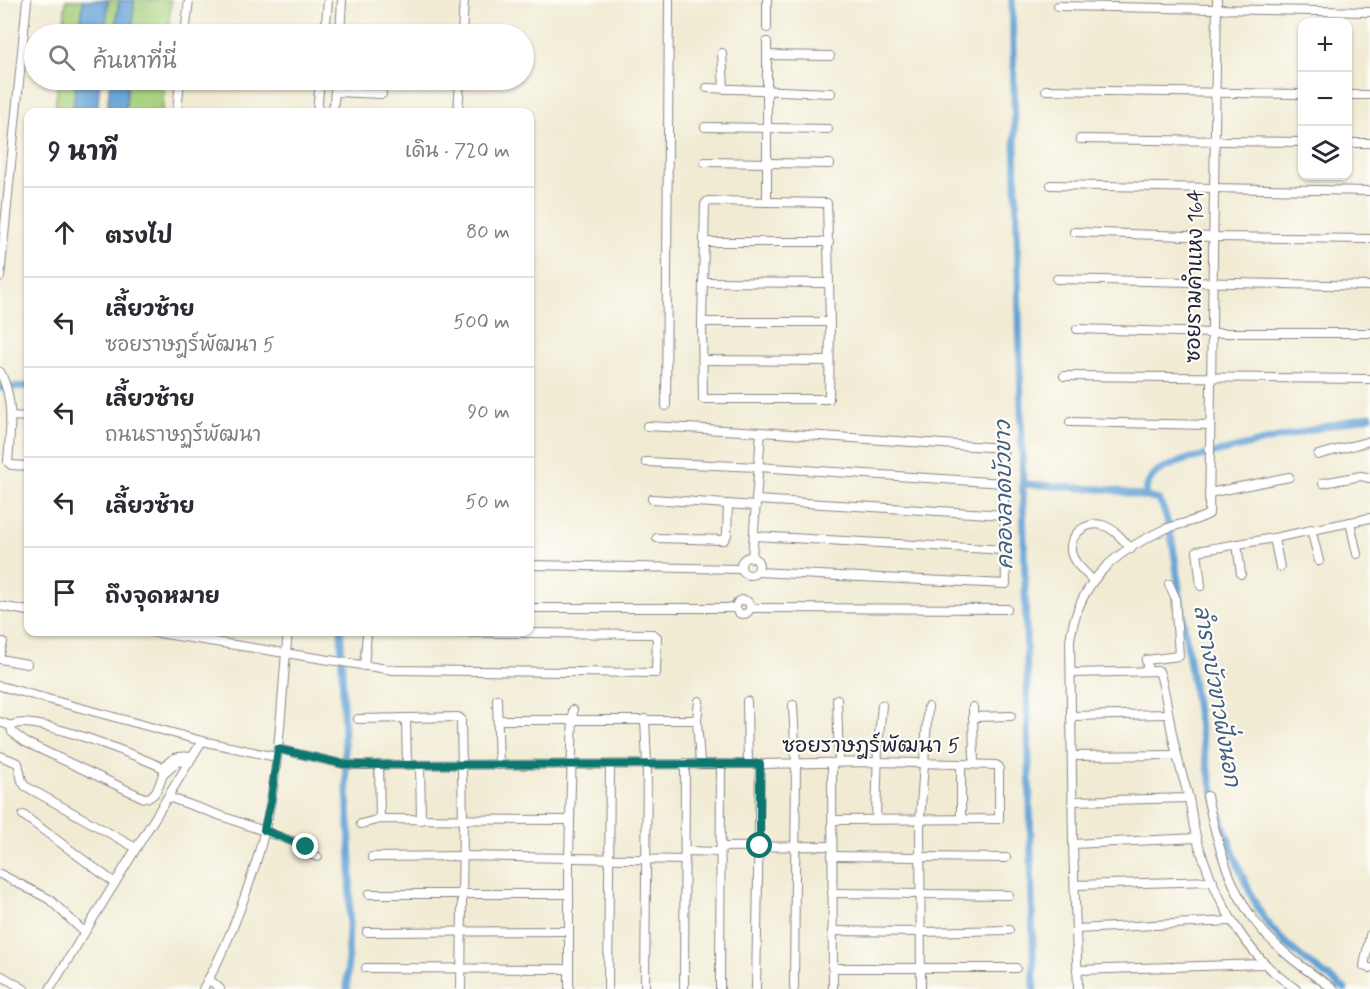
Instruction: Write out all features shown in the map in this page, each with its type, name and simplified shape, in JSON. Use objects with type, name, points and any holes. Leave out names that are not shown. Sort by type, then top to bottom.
[{"type":"street","points":[[25,24],[27,0]]},
{"type":"street","points":[[186,24],[189,0]]},
{"type":"street","points":[[326,24],[328,0]]},
{"type":"street","points":[[341,24],[342,0]]},
{"type":"street","points":[[463,24],[464,0]]},
{"type":"street","points":[[666,406],[669,0]]},
{"type":"street","points":[[767,0],[767,28]]},
{"type":"street","name":"ซอยรามคำแหง 164","points":[[1131,549],[1169,528],[1195,522],[1209,514],[1217,0]]},
{"type":"street","points":[[1058,6],[1370,12]]},
{"type":"street","points":[[0,277],[24,29]]},
{"type":"street","points":[[767,42],[767,202]]},
{"type":"street","points":[[722,52],[724,89]]},
{"type":"street","points":[[767,55],[830,56]]},
{"type":"street","points":[[707,88],[831,93]]},
{"type":"street","points":[[177,108],[179,90]]},
{"type":"street","points":[[317,108],[319,90]]},
{"type":"street","points":[[458,108],[459,90]]},
{"type":"street","points":[[1046,90],[1298,94]]},
{"type":"street","points":[[333,108],[335,92],[382,94]]},
{"type":"street","points":[[1352,95],[1370,95]]},
{"type":"street","points":[[705,127],[828,129]]},
{"type":"street","points":[[1080,139],[1298,142]]},
{"type":"street","points":[[1352,143],[1370,143]]},
{"type":"street","points":[[705,162],[830,164]]},
{"type":"street","points":[[1051,185],[1370,190]]},
{"type":"street","points":[[708,201],[767,202],[827,203],[829,399],[703,399],[705,204],[708,201]]},
{"type":"street","points":[[1074,232],[1370,239]]},
{"type":"street","points":[[704,242],[829,242]]},
{"type":"street","points":[[1057,279],[1370,286]]},
{"type":"street","points":[[703,282],[829,283]]},
{"type":"street","points":[[702,322],[830,322]]},
{"type":"street","points":[[1077,329],[1212,333],[1370,333]]},
{"type":"street","points":[[703,360],[829,362]]},
{"type":"street","points":[[0,372],[5,381],[11,416],[9,464],[24,466]]},
{"type":"street","points":[[1064,376],[1370,379]]},
{"type":"street","points":[[11,416],[24,417]]},
{"type":"street","points":[[1070,422],[1210,425]]},
{"type":"street","points":[[534,565],[741,569],[748,575],[757,572],[1006,584],[1005,483],[1004,450],[1002,448],[647,426]]},
{"type":"street","points":[[752,558],[761,432]]},
{"type":"street","points":[[1318,455],[1370,441]]},
{"type":"street","points":[[646,462],[758,466],[1005,483]]},
{"type":"street","points":[[1323,483],[1361,476],[1370,478]]},
{"type":"street","points":[[1209,493],[1289,477]]},
{"type":"street","points":[[652,499],[1005,515]]},
{"type":"street","points":[[657,537],[724,540],[727,535],[728,504]]},
{"type":"street","points":[[1202,586],[1196,551],[1370,518]]},
{"type":"street","points":[[1350,522],[1357,554]]},
{"type":"street","points":[[1078,989],[1072,844],[1070,640],[1074,618],[1092,580],[1131,549],[1115,531],[1102,525],[1088,525],[1077,532],[1071,542],[1071,552],[1075,562],[1092,580]]},
{"type":"street","points":[[1311,529],[1318,561]]},
{"type":"street","points":[[754,536],[1006,550]]},
{"type":"street","points":[[1274,538],[1280,567]]},
{"type":"street","points":[[1237,544],[1241,574]]},
{"type":"street","points":[[741,569],[743,560],[752,558],[757,561],[759,567],[757,572]]},
{"type":"street","points":[[1148,671],[1146,660],[1179,656],[1175,597],[1169,584]]},
{"type":"street","points":[[534,608],[736,608],[740,600],[745,600],[749,603],[750,608],[1006,609]]},
{"type":"street","points":[[0,606],[24,610]]},
{"type":"street","points":[[179,636],[393,670],[656,673],[657,637],[653,634],[534,633]]},
{"type":"street","points":[[203,989],[230,932],[259,851],[271,800],[288,636]]},
{"type":"street","points":[[364,666],[367,636]]},
{"type":"street","points":[[3,642],[0,657],[27,664]]},
{"type":"street","points":[[1072,674],[1159,671],[1166,692],[1176,755],[1189,798],[1197,838],[1230,921],[1264,964],[1296,989]]},
{"type":"street","name":"ซอยราษฎร์พัฒนา 5","points":[[0,686],[202,741],[355,765],[878,762],[998,765],[1000,819],[961,819]]},
{"type":"street","points":[[497,699],[499,765]]},
{"type":"street","points":[[833,989],[832,846],[837,699]]},
{"type":"street","points":[[699,701],[697,720],[700,764]]},
{"type":"street","points":[[747,701],[748,764]]},
{"type":"street","points":[[793,705],[796,764],[794,988]]},
{"type":"street","points":[[876,819],[882,705]]},
{"type":"street","points":[[921,989],[920,820],[928,707]]},
{"type":"street","points":[[973,707],[974,765]]},
{"type":"street","points":[[569,989],[569,858],[573,710]]},
{"type":"street","points":[[1072,716],[1168,714]]},
{"type":"street","points":[[973,717],[1011,716]]},
{"type":"street","points":[[405,718],[407,765]]},
{"type":"street","points":[[358,719],[460,718],[463,820],[461,989]]},
{"type":"street","points":[[645,719],[647,764],[645,989]]},
{"type":"street","points":[[498,720],[697,720]]},
{"type":"street","points":[[11,726],[15,722],[22,721],[101,742],[165,771]]},
{"type":"street","points":[[0,722],[11,726]]},
{"type":"street","points":[[11,726],[12,732],[25,742],[144,798],[153,795],[171,758],[176,756],[190,760]]},
{"type":"street","points":[[50,989],[202,741]]},
{"type":"street","points":[[1072,756],[1176,755]]},
{"type":"street","points":[[0,756],[18,763],[25,786],[136,848]]},
{"type":"street","points":[[684,989],[685,763]]},
{"type":"street","points":[[720,989],[721,764]]},
{"type":"street","points":[[756,989],[760,764]]},
{"type":"street","points":[[379,765],[380,819]]},
{"type":"street","points":[[420,765],[421,820]]},
{"type":"street","points":[[608,989],[609,765]]},
{"type":"street","points":[[833,820],[961,819],[961,765]]},
{"type":"street","points":[[168,796],[308,847],[309,854],[318,857]]},
{"type":"street","points":[[1206,796],[1214,828],[1232,878],[1251,916],[1280,948],[1334,989]]},
{"type":"street","points":[[1073,801],[1189,798]]},
{"type":"street","points":[[23,814],[115,882]]},
{"type":"street","points":[[361,824],[380,819],[570,820]]},
{"type":"street","points":[[1072,844],[1197,838]]},
{"type":"street","points":[[372,857],[646,859],[760,846],[832,846]]},
{"type":"street","points":[[832,856],[1006,858]]},
{"type":"street","points":[[0,874],[49,899],[84,932]]},
{"type":"street","points":[[1075,885],[1213,881]]},
{"type":"street","points":[[832,893],[1010,895]]},
{"type":"street","points":[[369,894],[569,894]]},
{"type":"street","points":[[1077,929],[1230,921]]},
{"type":"street","points":[[832,931],[1009,930]]},
{"type":"street","points":[[367,932],[569,931]]},
{"type":"street","points":[[1370,935],[1364,966],[1370,968]]},
{"type":"street","points":[[1077,969],[1264,964]]},
{"type":"street","points":[[366,968],[569,969]]},
{"type":"street","points":[[832,968],[1016,968]]},
{"type":"street","points":[[0,975],[24,989]]},
{"type":"street","points":[[209,979],[220,989]]},
{"type":"green space","points":[[66,0],[83,0],[81,24],[64,24]]},
{"type":"green space","points":[[108,0],[119,0],[116,24],[106,24]]},
{"type":"green space","points":[[134,0],[171,0],[169,24],[133,24]]},
{"type":"green space","points":[[57,90],[75,90],[73,108],[55,108]]},
{"type":"green space","points":[[127,90],[164,90],[162,108],[125,108]]},
{"type":"water","points":[[83,0],[108,0],[106,24],[81,24]]},
{"type":"water","points":[[119,0],[134,0],[133,24],[116,24]]},
{"type":"water","points":[[75,90],[99,90],[97,108],[73,108]]},
{"type":"water","points":[[109,90],[127,90],[125,108],[107,108]]},
{"type":"waterway","name":"คลองลาดบัวขาว","points":[[1012,0],[1034,989]]},
{"type":"waterway","points":[[0,388],[24,386]]},
{"type":"waterway","points":[[1145,495],[1150,480],[1158,471],[1185,460],[1370,416]]},
{"type":"waterway","name":"ลำรางบัวขาวฝั่งนอก","points":[[1025,484],[1113,490],[1159,500],[1172,538],[1196,706],[1208,768],[1215,799],[1236,860],[1257,906],[1274,931],[1303,958],[1345,989]]},
{"type":"waterway","points":[[341,636],[351,862],[347,989]]},
{"type":"route","points":[[306,847],[264,830],[278,749],[355,765],[760,764],[760,846]]}]
